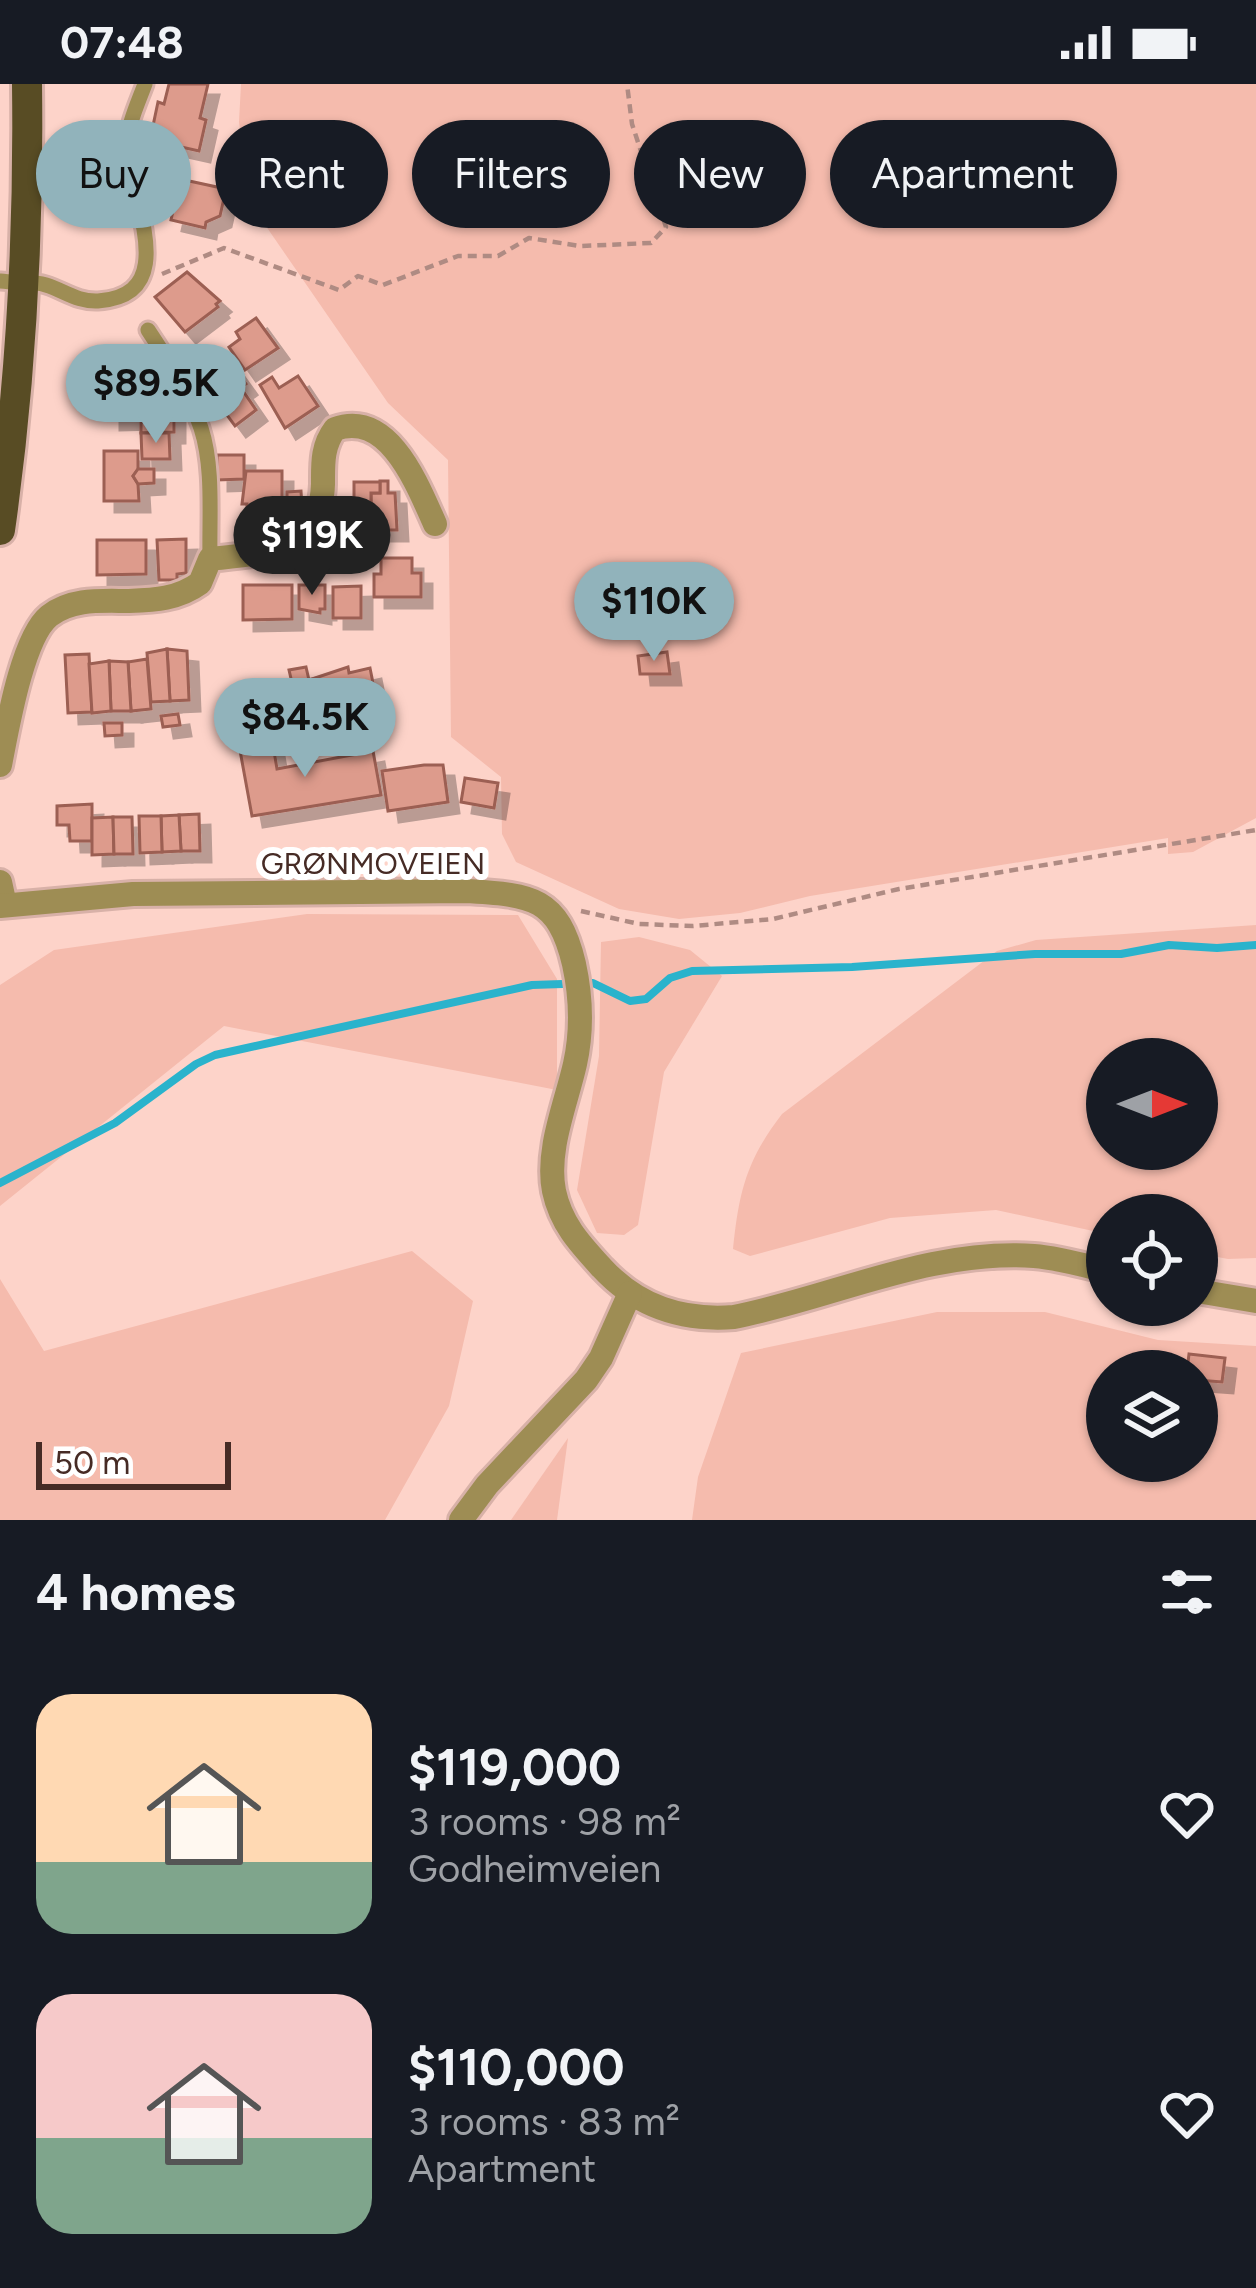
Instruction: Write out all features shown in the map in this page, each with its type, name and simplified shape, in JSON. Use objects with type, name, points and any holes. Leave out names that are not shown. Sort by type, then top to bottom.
[{"type":"main road","points":[[0,530],[16,410],[12,282],[27,84]]},
{"type":"street","points":[[0,765],[27,655],[47,617],[80,602],[172,598],[200,584],[210,559],[267,549],[309,533],[322,504],[327,440],[335,429],[358,424],[372,428],[415,481],[435,524]]},
{"type":"street","name":"GRØNMOVEIEN","points":[[2,898],[466,891],[505,894],[540,905]]},
{"type":"street","points":[[540,905],[560,921],[568,935],[580,1005],[577,1058],[556,1139],[553,1188],[571,1234],[630,1293],[662,1310],[712,1319],[764,1311],[891,1272],[955,1259],[1033,1256],[1086,1267]]},
{"type":"street","points":[[461,1520],[487,1485],[586,1380],[630,1293]]},
{"type":"street","points":[[1218,1295],[1256,1301]]},
{"type":"lane","points":[[12,282],[46,285],[67,297],[96,301],[122,296],[140,283],[146,266],[144,228],[127,145],[145,84]]},
{"type":"lane","points":[[148,330],[201,429],[210,559]]},
{"type":"path","points":[[140,283],[224,248],[339,290],[358,277],[383,285],[458,256],[498,256],[529,238],[580,246],[651,243],[666,227],[632,124],[627,84]]},
{"type":"path","points":[[540,905],[639,924],[693,926],[773,919],[899,889],[1256,830]]},
{"type":"shaded area","points":[[241,84],[1256,84],[1256,818],[1193,852],[1168,854],[1168,838],[810,896],[740,913],[679,919],[619,909],[516,862],[502,834],[501,777],[451,737],[448,460],[388,403],[267,228],[388,228],[388,120],[239,120]]},
{"type":"shaded area","points":[[307,914],[518,915],[557,979],[557,1090],[224,1026],[0,1206],[0,985],[54,950]]},
{"type":"shaded area","points":[[1256,925],[1256,1258],[1218,1257],[1218,1194],[1086,1194],[1086,1229],[996,1210],[890,1218],[750,1256],[733,1249],[746,1178],[782,1114],[997,951],[1036,940]]},
{"type":"shaded area","points":[[639,937],[690,950],[722,976],[664,1072],[638,1225],[624,1235],[597,1233],[577,1190],[599,1056],[601,942]]},
{"type":"shaded area","points":[[412,1251],[473,1301],[449,1406],[385,1520],[0,1520],[0,1279],[44,1351]]},
{"type":"shaded area","points":[[937,1312],[1045,1312],[1086,1322],[1086,1326],[1158,1340],[1256,1346],[1256,1520],[692,1520],[698,1477],[741,1353]]},
{"type":"shaded area","points":[[568,1438],[557,1520],[511,1520]]},
{"type":"building","points":[[169,84],[208,84],[199,151],[191,149],[191,120],[154,120],[158,102],[164,104]]},
{"type":"building","points":[[191,181],[215,187],[215,218],[205,228],[191,225]]},
{"type":"building","points":[[187,272],[220,301],[185,332],[155,297]]},
{"type":"building","points":[[256,318],[278,348],[245,370],[229,347],[240,339],[236,332]]},
{"type":"building","points":[[231,363],[246,384],[225,399],[210,378]]},
{"type":"building","points":[[143,369],[144,418],[109,419],[109,370]]},
{"type":"building","points":[[298,376],[318,406],[285,428],[260,385],[272,377],[279,388]]},
{"type":"building","points":[[241,388],[256,410],[235,426],[218,403]]},
{"type":"building","points":[[148,406],[174,406],[174,432],[141,433],[141,422],[148,422]]},
{"type":"building","points":[[141,433],[169,433],[170,459],[142,459]]},
{"type":"building","points":[[104,451],[138,451],[133,476],[139,501],[104,501]]},
{"type":"building","points":[[217,455],[244,455],[244,479],[217,480]]},
{"type":"building","points":[[138,469],[154,469],[154,483],[138,484],[133,476]]},
{"type":"building","points":[[246,471],[282,471],[282,520],[247,520],[247,504],[242,504]]},
{"type":"building","points":[[380,481],[388,481],[388,493],[395,493],[397,530],[357,530],[357,502],[371,502],[371,493],[380,493]]},
{"type":"building","points":[[354,482],[380,482],[380,493],[371,493],[371,502],[354,504]]},
{"type":"building","points":[[301,491],[302,507],[287,508],[287,492]]},
{"type":"building","points":[[186,539],[186,573],[177,574],[177,580],[159,580],[157,540]]},
{"type":"building","points":[[97,540],[146,540],[146,574],[97,575]]},
{"type":"building","points":[[381,558],[412,558],[412,573],[421,573],[421,597],[374,597],[374,574],[381,574]]},
{"type":"building","points":[[243,585],[292,585],[292,619],[243,620]]},
{"type":"building","points":[[299,585],[325,585],[325,609],[320,613],[299,609]]},
{"type":"building","points":[[361,586],[361,618],[333,618],[333,587]]},
{"type":"building","points":[[167,649],[187,651],[189,700],[170,701]]},
{"type":"building","points":[[167,649],[170,701],[151,702],[147,653]]},
{"type":"building","points":[[667,652],[670,674],[640,674],[638,656]]},
{"type":"building","points":[[89,654],[92,712],[68,713],[65,655]]},
{"type":"building","points":[[147,659],[151,709],[131,711],[128,662]]},
{"type":"building","points":[[109,661],[128,662],[131,711],[111,711]]},
{"type":"building","points":[[109,661],[111,711],[92,713],[89,664]]},
{"type":"building","points":[[306,667],[309,680],[348,667],[349,673],[370,668],[379,713],[364,716],[362,709],[338,713],[339,721],[318,725],[306,685],[293,687],[289,670]]},
{"type":"building","points":[[178,714],[180,725],[163,727],[161,716]]},
{"type":"building","points":[[104,723],[122,723],[122,735],[105,736]]},
{"type":"building","points":[[272,739],[277,769],[373,751],[381,795],[252,816],[239,745]]},
{"type":"building","points":[[443,765],[448,802],[388,811],[382,771]]},
{"type":"building","points":[[465,778],[498,783],[494,808],[461,802]]},
{"type":"building","points":[[92,804],[92,841],[70,841],[69,825],[57,825],[57,806]]},
{"type":"building","points":[[199,814],[200,851],[181,851],[179,815]]},
{"type":"building","points":[[179,815],[181,851],[162,852],[161,816]]},
{"type":"building","points":[[139,816],[161,816],[162,852],[140,853]]},
{"type":"building","points":[[113,817],[114,854],[92,855],[92,818]]},
{"type":"building","points":[[113,817],[132,817],[133,854],[114,854]]},
{"type":"building","points":[[1218,1357],[1225,1358],[1222,1382],[1218,1382]]},
{"type":"waterway","points":[[0,1183],[115,1123],[215,1055],[532,985],[593,983],[630,1001],[646,999],[670,978],[692,971],[1121,954],[1169,945],[1256,945]]}]
